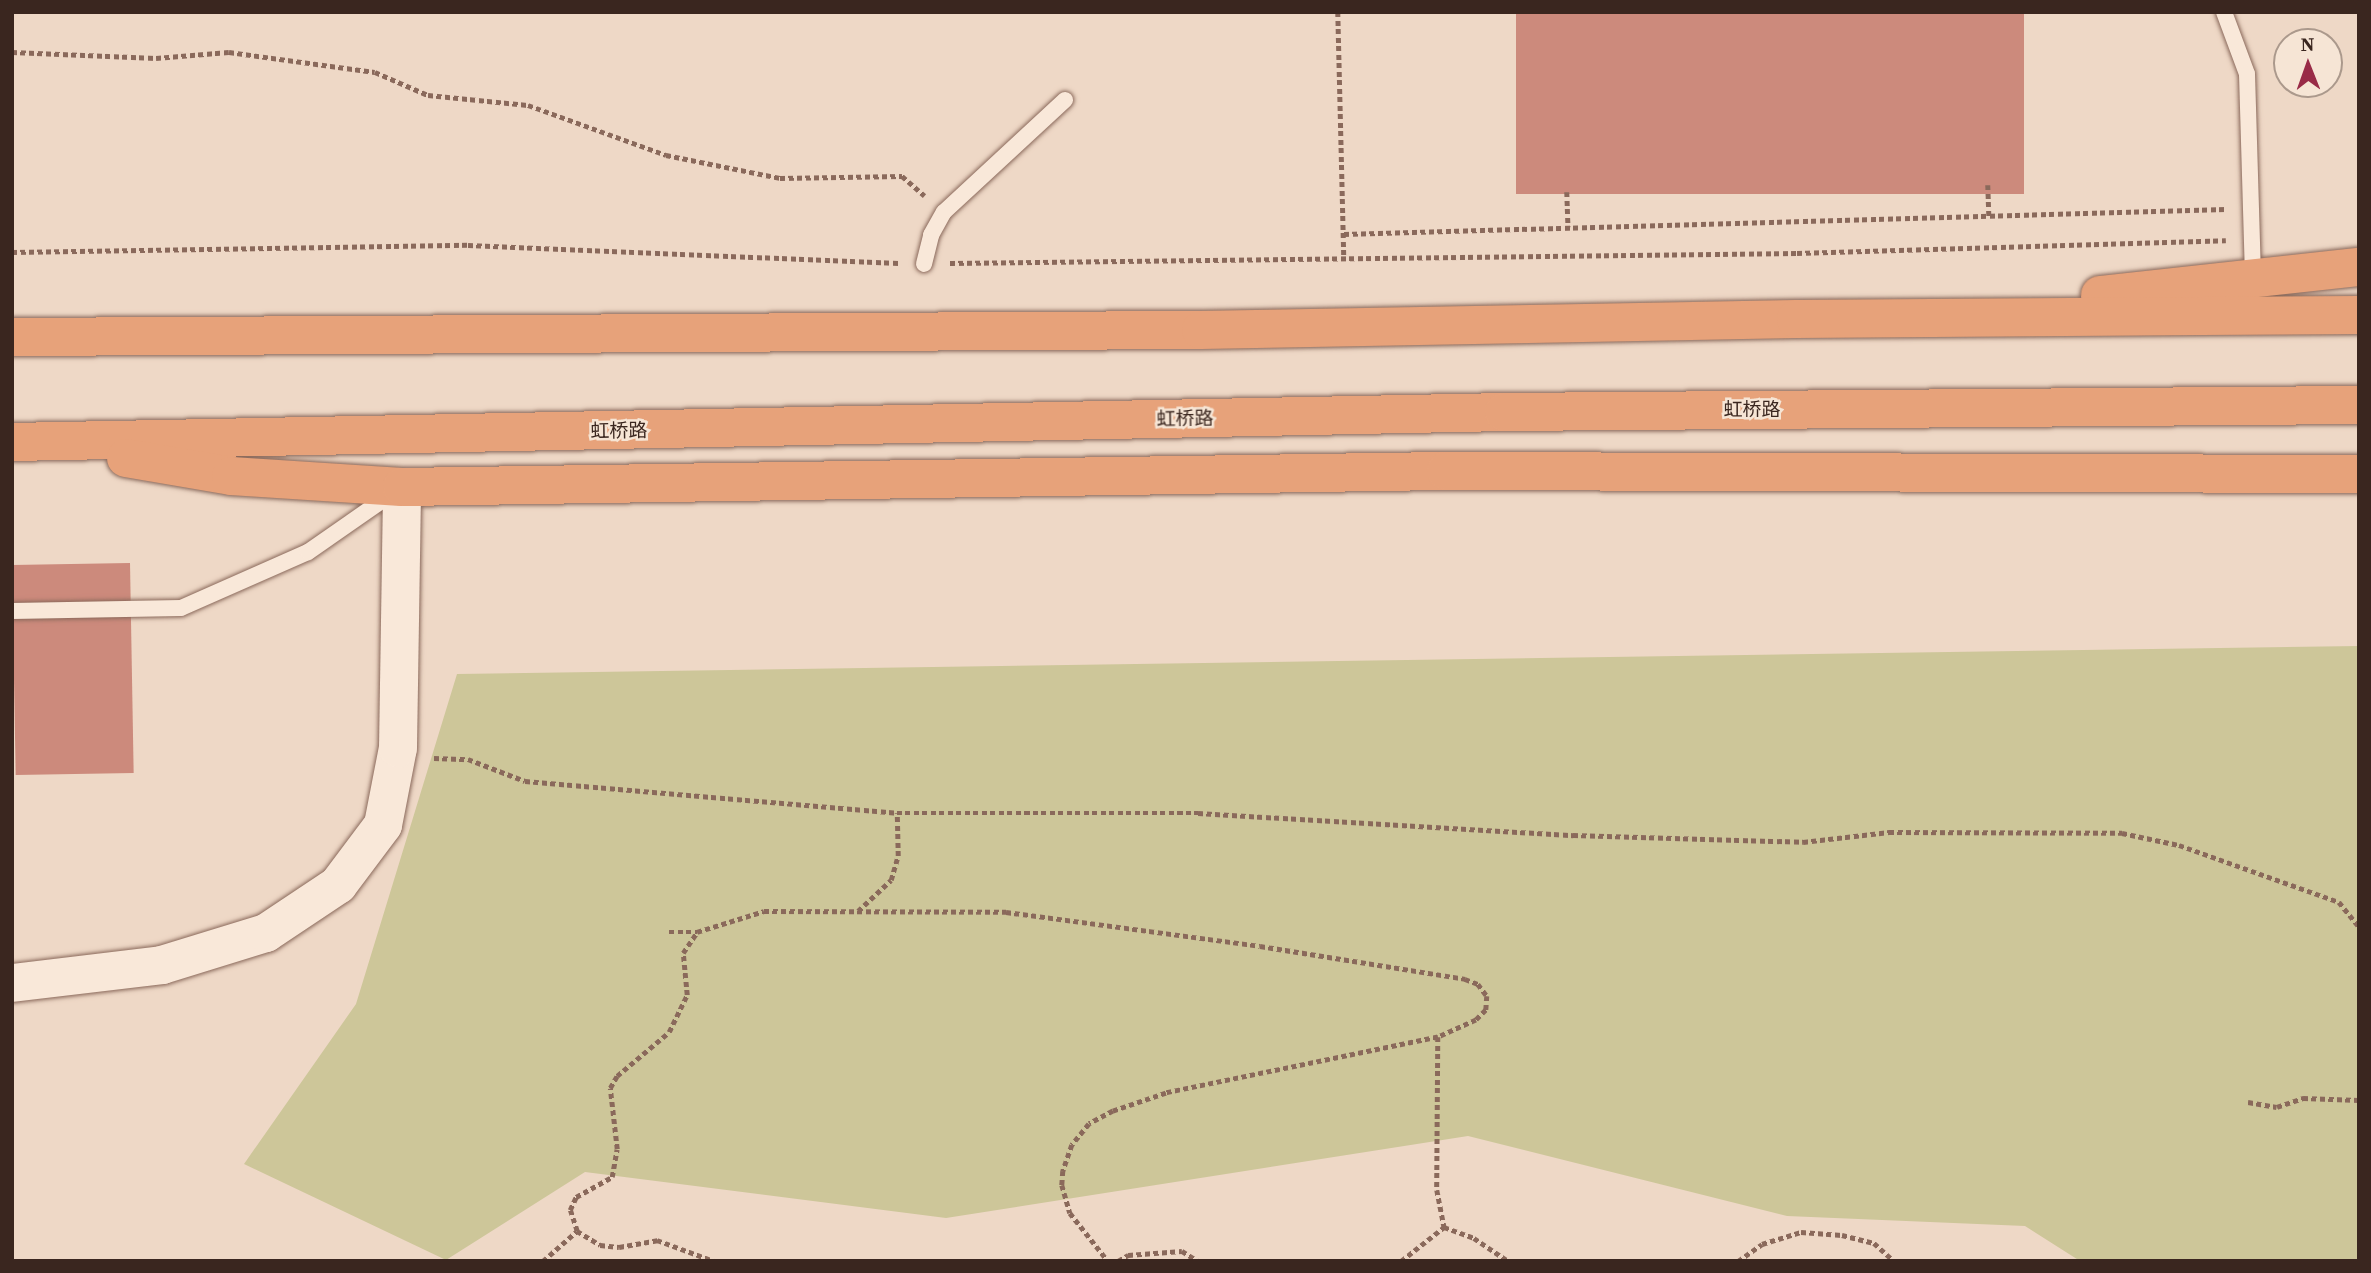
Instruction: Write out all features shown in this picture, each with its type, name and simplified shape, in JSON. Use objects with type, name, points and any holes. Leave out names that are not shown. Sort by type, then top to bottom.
[{"type":"highway","points":[[2253,297],[2359,267]]},
{"type":"highway","points":[[12,337],[1201,330],[1796,319],[2253,297],[2359,315]]},
{"type":"highway","name":"虹桥路","points":[[24,443],[1504,412],[2359,405]]},
{"type":"highway","points":[[24,443],[231,476],[402,487],[1446,471],[2359,474]]},
{"type":"highway","points":[[2204,472],[2359,485]]},
{"type":"street","points":[[12,983],[162,965],[265,933],[338,885],[383,825],[397,758],[402,487]]},
{"type":"lane","points":[[2224,12],[2247,74],[2253,297]]},
{"type":"lane","points":[[924,264],[931,235],[944,212],[1065,100]]},
{"type":"lane","points":[[12,611],[181,608],[308,552],[402,487]]},
{"type":"path","points":[[1338,12],[1344,257]]},
{"type":"path","points":[[12,52],[156,58],[229,52],[375,72],[428,95],[528,105],[666,155],[780,178],[902,176],[944,212]]},
{"type":"path","points":[[1987,185],[1989,216]]},
{"type":"path","points":[[1567,192],[1567,227]]},
{"type":"path","points":[[1344,233],[2252,209]]},
{"type":"path","points":[[12,252],[467,245],[924,264],[1797,253],[2252,238]]},
{"type":"path","points":[[397,758],[468,759],[525,781],[897,813],[1198,813],[1573,835],[1803,842],[1889,832],[2122,833],[2179,845],[2339,902],[2359,927]]},
{"type":"path","points":[[858,911],[891,880],[898,856],[897,813]]},
{"type":"path","points":[[668,932],[697,932],[764,911],[1006,912],[1260,946],[1465,979],[1478,984],[1487,996],[1486,1010],[1476,1020],[1438,1037],[1166,1093],[1113,1111],[1089,1125],[1072,1146],[1063,1171],[1062,1185],[1070,1213],[1108,1261]]},
{"type":"path","points":[[697,932],[683,953],[687,995],[669,1032],[617,1076],[610,1088],[617,1149],[612,1177],[576,1197],[570,1210],[577,1231],[600,1245],[619,1247],[657,1240],[714,1261]]},
{"type":"path","points":[[1438,1037],[1437,1190],[1444,1227]]},
{"type":"path","points":[[2248,1102],[2277,1107],[2303,1098],[2359,1100]]},
{"type":"path","points":[[1401,1261],[1444,1227]]},
{"type":"path","points":[[1444,1227],[1474,1238],[1508,1261]]},
{"type":"path","points":[[543,1261],[577,1231]]},
{"type":"path","points":[[1738,1261],[1762,1244],[1801,1232],[1842,1236],[1874,1243],[1894,1261]]},
{"type":"path","points":[[1118,1261],[1128,1255],[1182,1251],[1198,1261]]},
{"type":"shaded area","points":[[2359,646],[2359,1261],[2080,1261],[2025,1226],[1787,1216],[1468,1136],[946,1218],[585,1172],[446,1260],[244,1164],[356,1004],[457,674]]},
{"type":"building","points":[[1516,12],[2024,12],[2024,194],[1516,194]]},
{"type":"building","points":[[130,563],[134,773],[16,775],[12,565]]}]
